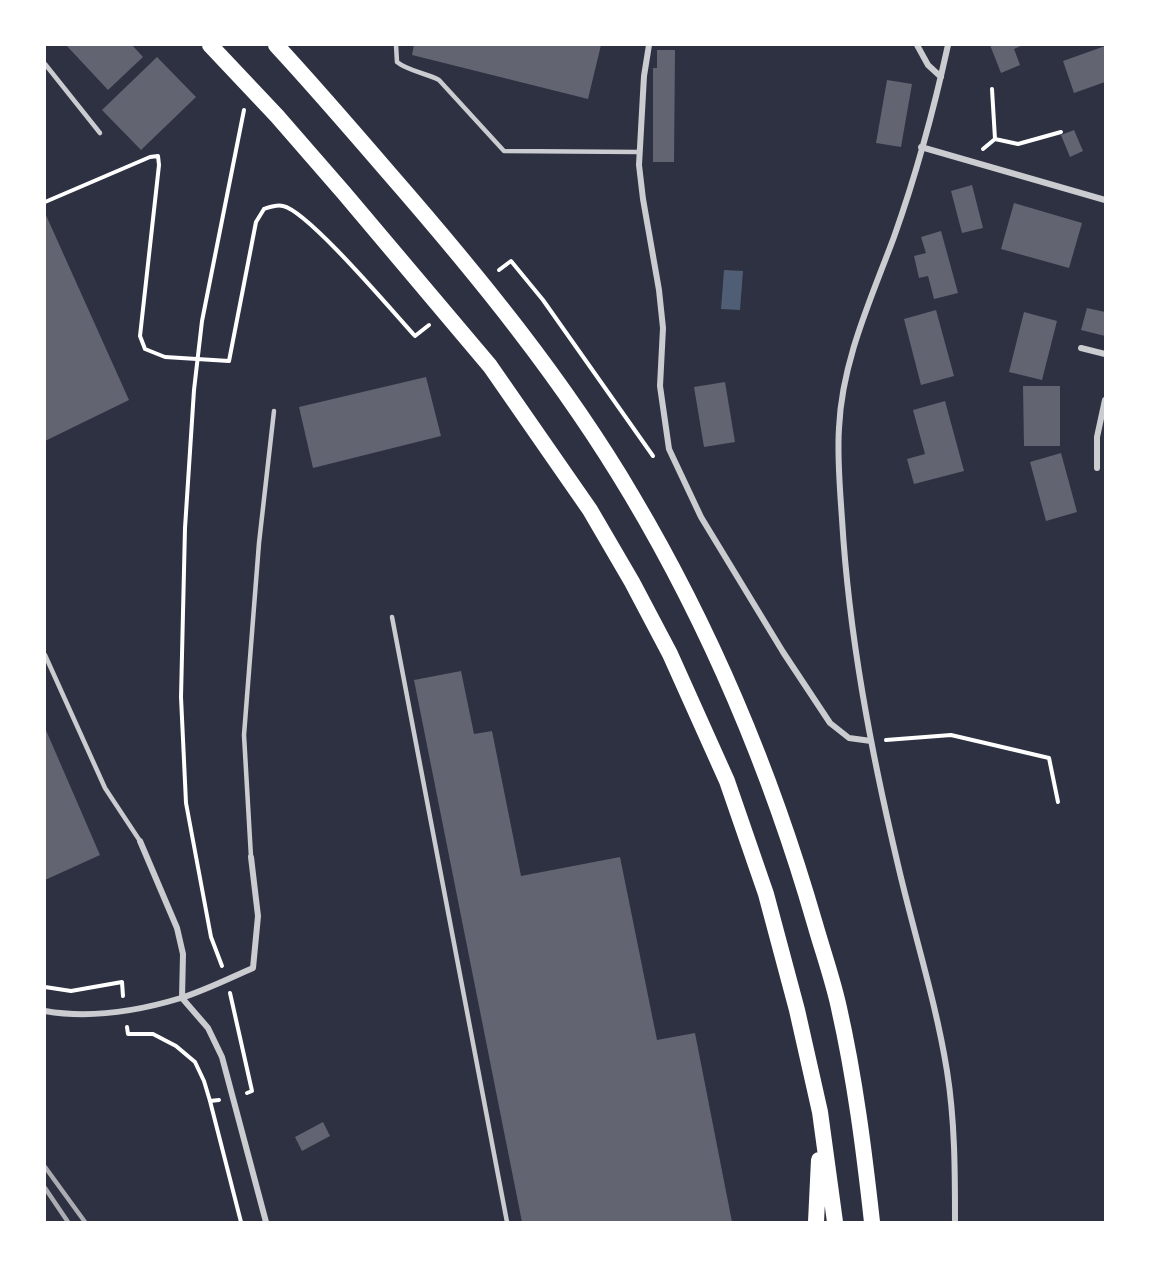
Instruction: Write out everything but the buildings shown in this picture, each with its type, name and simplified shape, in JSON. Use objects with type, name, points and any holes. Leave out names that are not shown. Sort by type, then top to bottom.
[{"type":"highway","points":[[210,45],[314,159],[490,366],[590,510],[632,582],[670,654],[727,781],[766,894],[797,1010],[820,1112],[835,1222]]},
{"type":"highway","points":[[276,45],[465,260],[499,305],[572,405],[631,494],[681,583],[726,679],[770,787],[801,876],[841,1018],[860,1111],[872,1222]]},
{"type":"highway","points":[[816,1222],[820,1112]]},
{"type":"street","points":[[650,45],[644,76],[639,152],[642,199],[659,290],[663,328],[660,386],[669,449],[701,517],[783,652],[830,723],[849,738],[871,741]]},
{"type":"street","points":[[917,45],[928,65],[941,77]]},
{"type":"street","points":[[948,45],[907,199],[861,321],[842,401],[839,429],[843,546],[848,594],[871,741],[946,1064],[952,1115],[956,1222]]},
{"type":"street","points":[[921,147],[1105,200]]},
{"type":"street","points":[[1081,348],[1105,354]]},
{"type":"street","points":[[1097,468],[1097,437],[1105,400]]},
{"type":"street","points":[[140,841],[177,928],[183,954],[182,998],[208,1028],[222,1057],[266,1222]]},
{"type":"street","points":[[45,1011],[87,1015],[115,1012],[182,998],[253,968],[258,916],[251,857]]},
{"type":"lane","points":[[396,45],[397,62],[401,66],[428,74],[439,80],[504,151],[639,152]]},
{"type":"lane","points":[[45,64],[100,133]]},
{"type":"lane","points":[[251,857],[244,735],[259,543],[274,411]]},
{"type":"lane","points":[[392,617],[403,687],[507,1222]]},
{"type":"lane","points":[[45,655],[105,788],[140,841]]},
{"type":"path","points":[[993,89],[995,139]]},
{"type":"path","points":[[243,113],[202,321],[194,390],[185,528],[182,696],[186,803],[211,937],[226,979],[243,1044],[252,1092]]},
{"type":"path","points":[[995,139],[1018,144],[1061,132]]},
{"type":"path","points":[[970,161],[995,139]]},
{"type":"path","points":[[45,202],[150,157],[158,156],[159,165],[140,336],[145,349],[165,357],[229,361],[256,222],[264,208],[273,206],[284,206],[312,224],[415,336]]},
{"type":"path","points":[[512,261],[543,300],[656,460],[680,475]]},
{"type":"path","points":[[871,741],[951,735],[1049,758],[1058,802]]},
{"type":"water","points":[[724,270],[743,271],[740,310],[721,309]]},
{"type":"railway","points":[[45,1167],[85,1222]]},
{"type":"railway","points":[[45,1188],[68,1222]]}]
